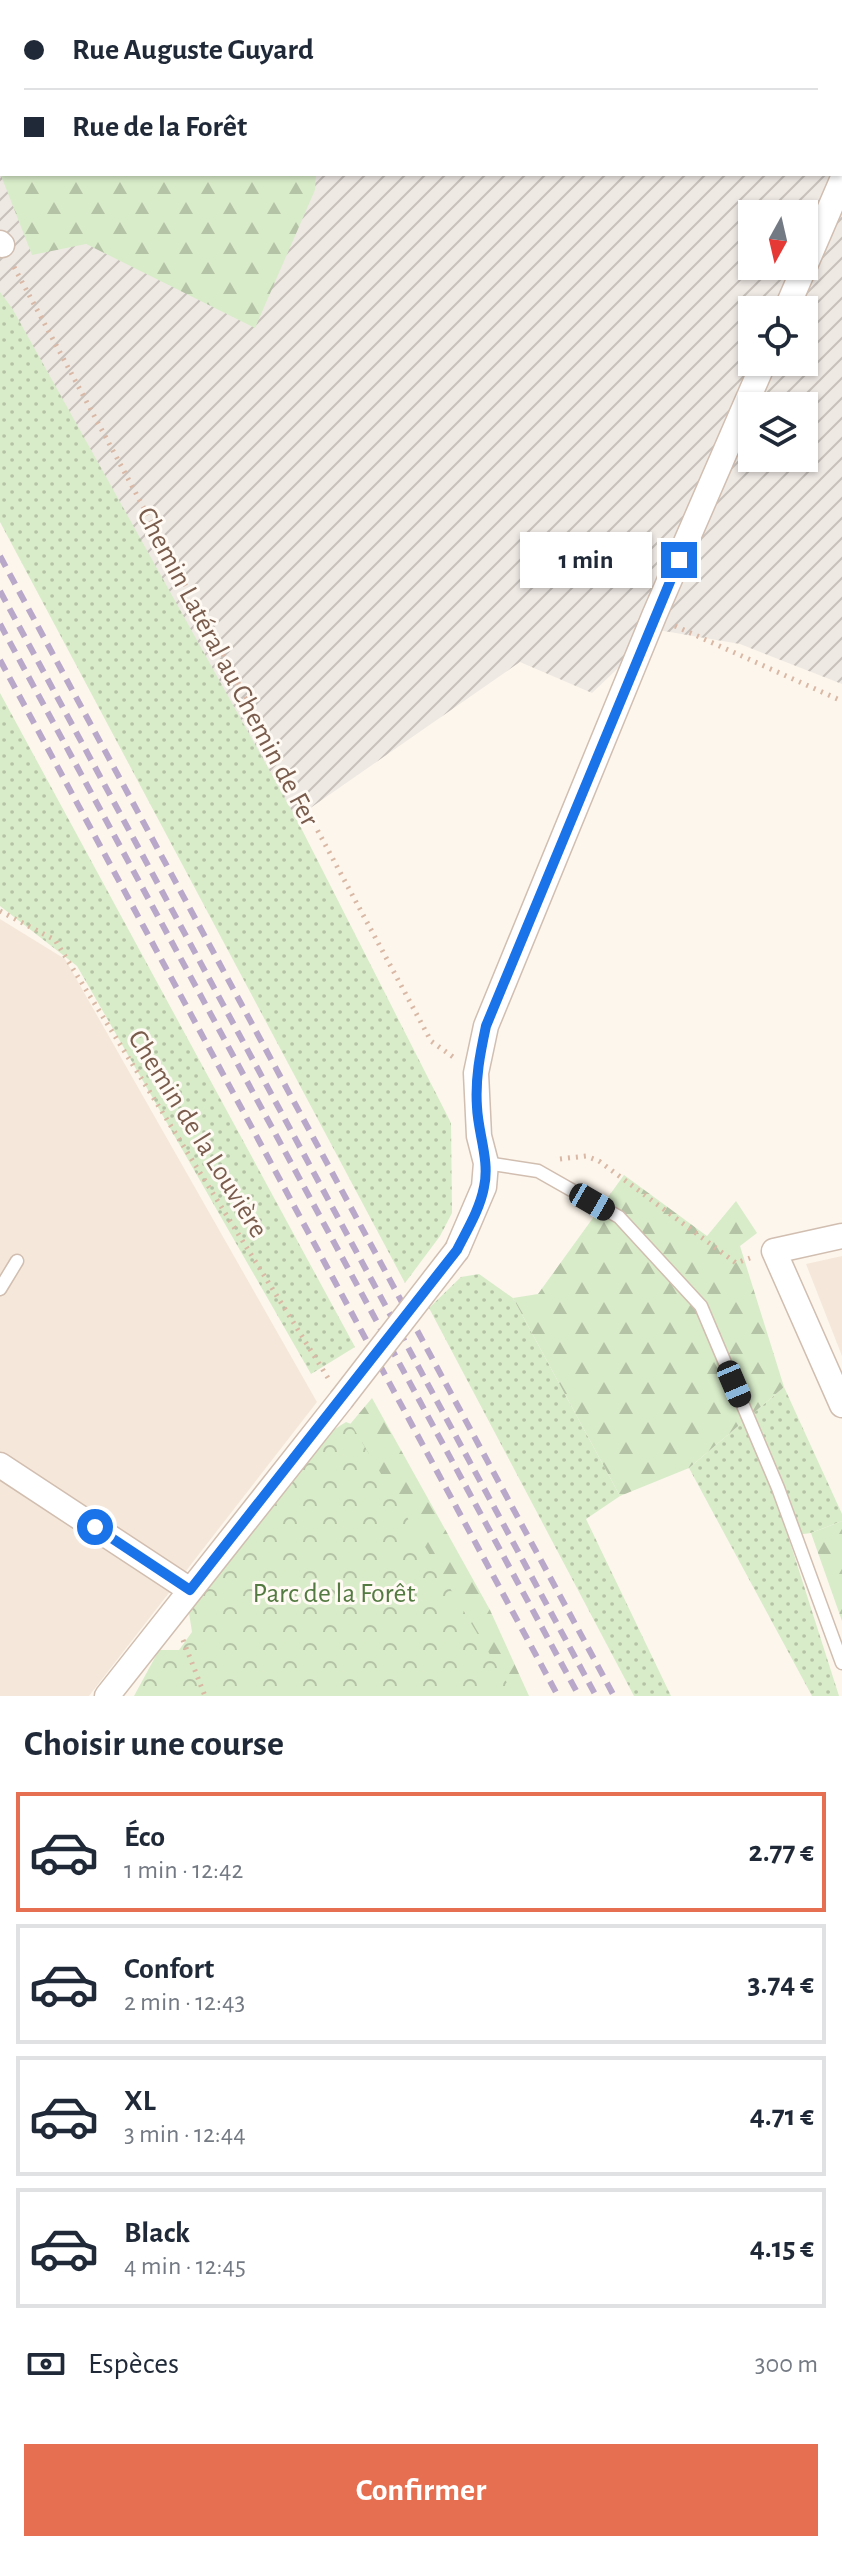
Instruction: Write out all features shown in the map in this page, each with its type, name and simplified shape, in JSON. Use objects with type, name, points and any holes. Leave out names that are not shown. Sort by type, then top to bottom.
[{"type":"street","points":[[792,296],[841,186]]},
{"type":"street","points":[[107,1696],[457,1250],[476,1213],[484,1187],[486,1163],[479,1136],[476,1073],[486,1026],[654,616],[758,376]]},
{"type":"street","points":[[842,1236],[774,1251],[842,1405]]},
{"type":"street","points":[[0,1465],[190,1590]]},
{"type":"lane","points":[[486,1163],[538,1171],[619,1217],[701,1306],[778,1488],[842,1663]]},
{"type":"lane","points":[[0,1289],[17,1261]]},
{"type":"path","name":"Chemin Latéral au Chemin de Fer","points":[[1,244],[431,1041],[476,1073]]},
{"type":"path","points":[[654,616],[842,701]]},
{"type":"path","name":"Chemin de la Louvière","points":[[0,911],[55,940],[341,1400]]},
{"type":"path","points":[[538,1171],[565,1157],[586,1156],[599,1161],[736,1263],[774,1251]]},
{"type":"path","points":[[164,1624],[185,1641],[205,1696]]},
{"type":"shaded area","points":[[0,176],[842,176],[842,684],[740,644],[658,630],[592,693],[520,662],[214,875],[0,490]]},
{"type":"shaded area","points":[[0,919],[65,959],[317,1402],[89,1696],[0,1696]]},
{"type":"shaded area","points":[[842,1256],[842,1356],[806,1264]]},
{"type":"green space","points":[[1,176],[316,176],[315,190],[255,328],[86,244],[32,255]]},
{"type":"green space","points":[[0,292],[12,308],[296,818],[451,1123],[452,1213],[440,1236],[405,1283],[0,522]]},
{"type":"green space","points":[[0,693],[355,1347],[311,1374],[77,966],[0,906]]},
{"type":"green space","points":[[624,1175],[707,1236],[736,1201],[757,1233],[740,1246],[784,1387],[689,1468],[620,1496],[513,1298],[538,1294]]},
{"type":"green space","points":[[479,1274],[513,1298],[620,1496],[586,1519],[671,1696],[634,1696],[429,1308],[461,1277]]},
{"type":"green space","points":[[784,1387],[842,1514],[842,1521],[811,1533],[788,1536],[839,1696],[812,1696],[689,1468]]},
{"type":"green space","points":[[372,1398],[490,1610],[529,1696],[433,1696],[315,1466]]},
{"type":"green space","name":"Parc de la Forêt","points":[[346,1422],[351,1424],[515,1696],[134,1696],[159,1650],[179,1650],[192,1632],[189,1613],[330,1432]]},
{"type":"green space","points":[[842,1521],[842,1621],[811,1533]]},
{"type":"railway","points":[[0,556],[614,1696]]},
{"type":"railway","points":[[0,591],[596,1696]]},
{"type":"railway","points":[[0,624],[579,1696]]},
{"type":"railway","points":[[0,660],[558,1696]]},
{"type":"route","points":[[95,1527],[190,1590],[457,1250],[476,1213],[484,1187],[486,1163],[479,1136],[476,1073],[486,1026],[679,560]]}]
